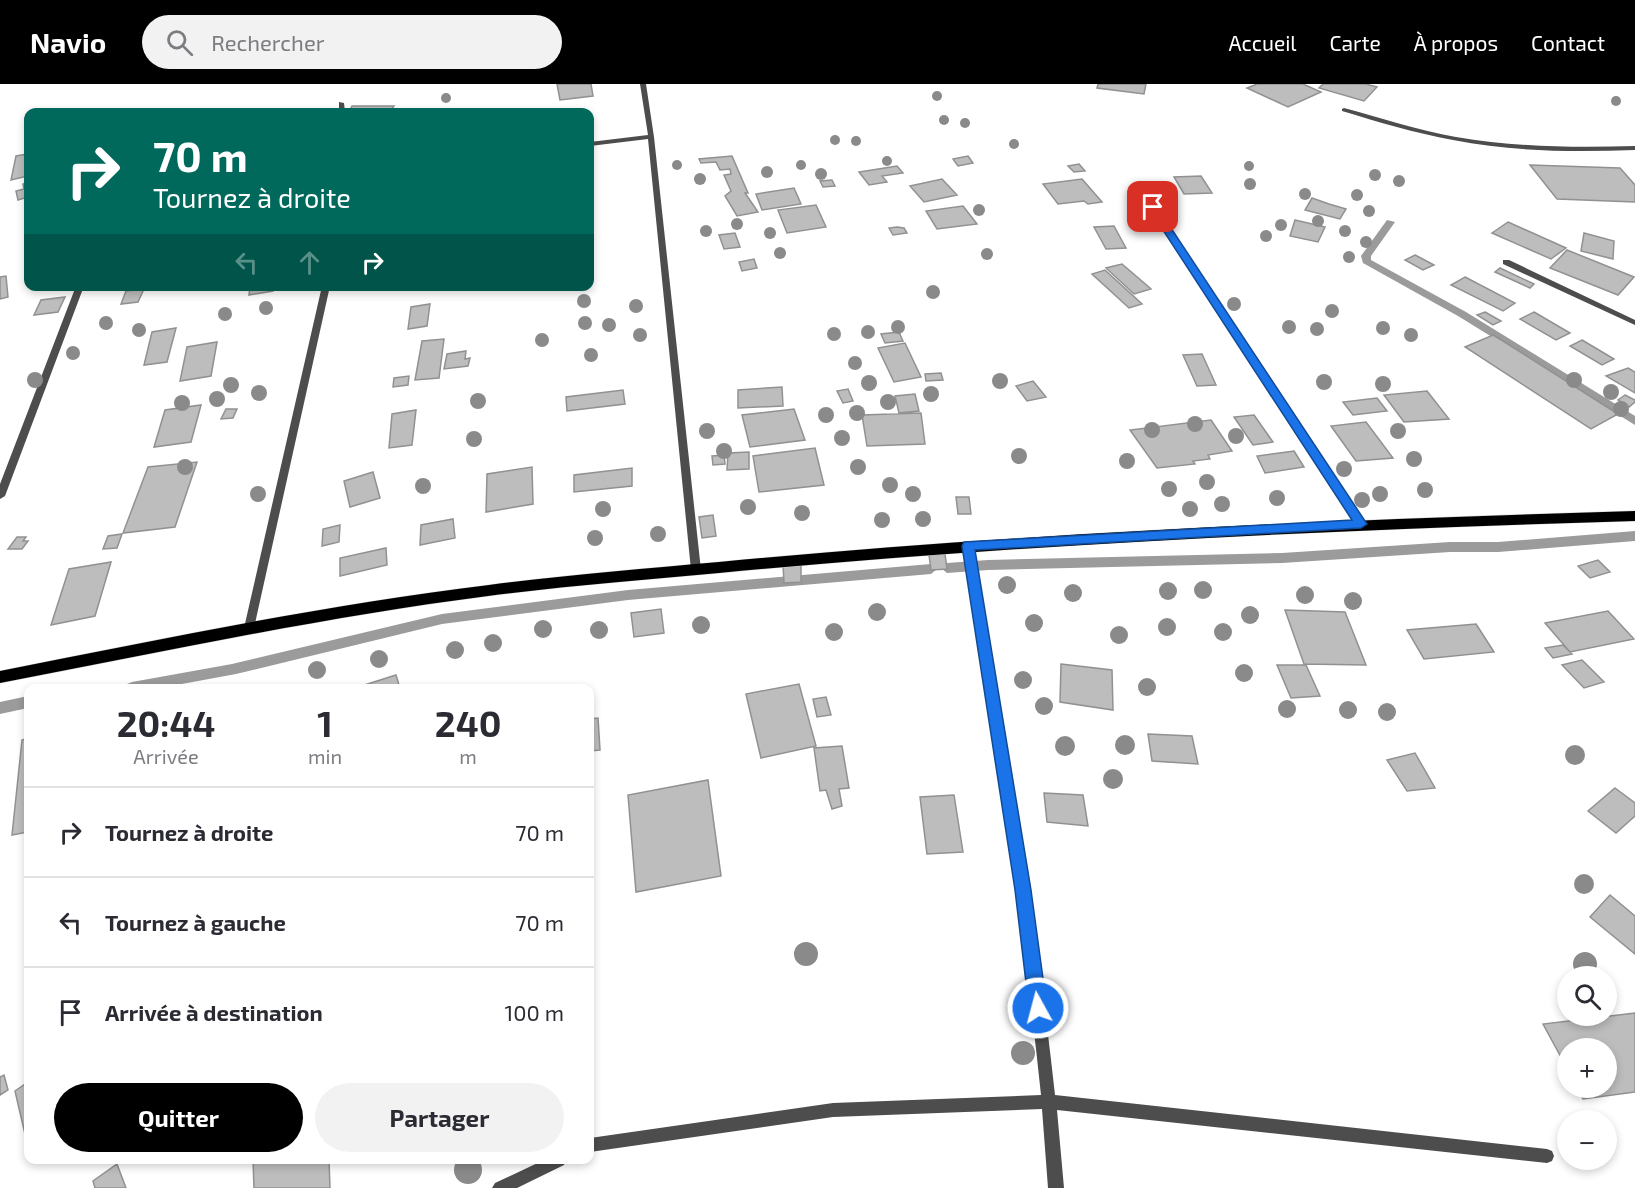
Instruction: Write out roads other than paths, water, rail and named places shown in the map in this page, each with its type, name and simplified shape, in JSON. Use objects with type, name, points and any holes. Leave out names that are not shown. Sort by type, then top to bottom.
[{"type":"main road","points":[[0,677],[249,628],[451,596],[696,570],[968,546],[1361,524],[1635,516]]},
{"type":"street","points":[[643,84],[651,137],[696,570]]},
{"type":"street","points":[[341,102],[342,108]]},
{"type":"street","points":[[1344,110],[1430,134],[1513,146],[1586,150],[1635,148]]},
{"type":"street","points":[[594,144],[651,137]]},
{"type":"street","points":[[1140,188],[1361,524]]},
{"type":"street","points":[[1506,262],[1635,323]]},
{"type":"street","points":[[0,496],[78,291]]},
{"type":"street","points":[[249,628],[326,291]]},
{"type":"street","points":[[968,546],[1023,890],[1050,1102],[1056,1188]]},
{"type":"street","points":[[594,1143],[833,1110],[1050,1102],[1547,1156]]},
{"type":"street","points":[[500,1188],[551,1164]]},
{"type":"waterway","points":[[1390,222],[1366,256],[1366,261],[1462,314],[1635,421]]},
{"type":"waterway","points":[[947,568],[1282,558],[1450,547],[1498,547],[1635,536]]},
{"type":"waterway","points":[[360,639],[442,619],[628,595],[931,569]]},
{"type":"waterway","points":[[236,668],[355,640]]},
{"type":"waterway","points":[[153,684],[230,669]]},
{"type":"waterway","points":[[0,708],[24,703]]}]
